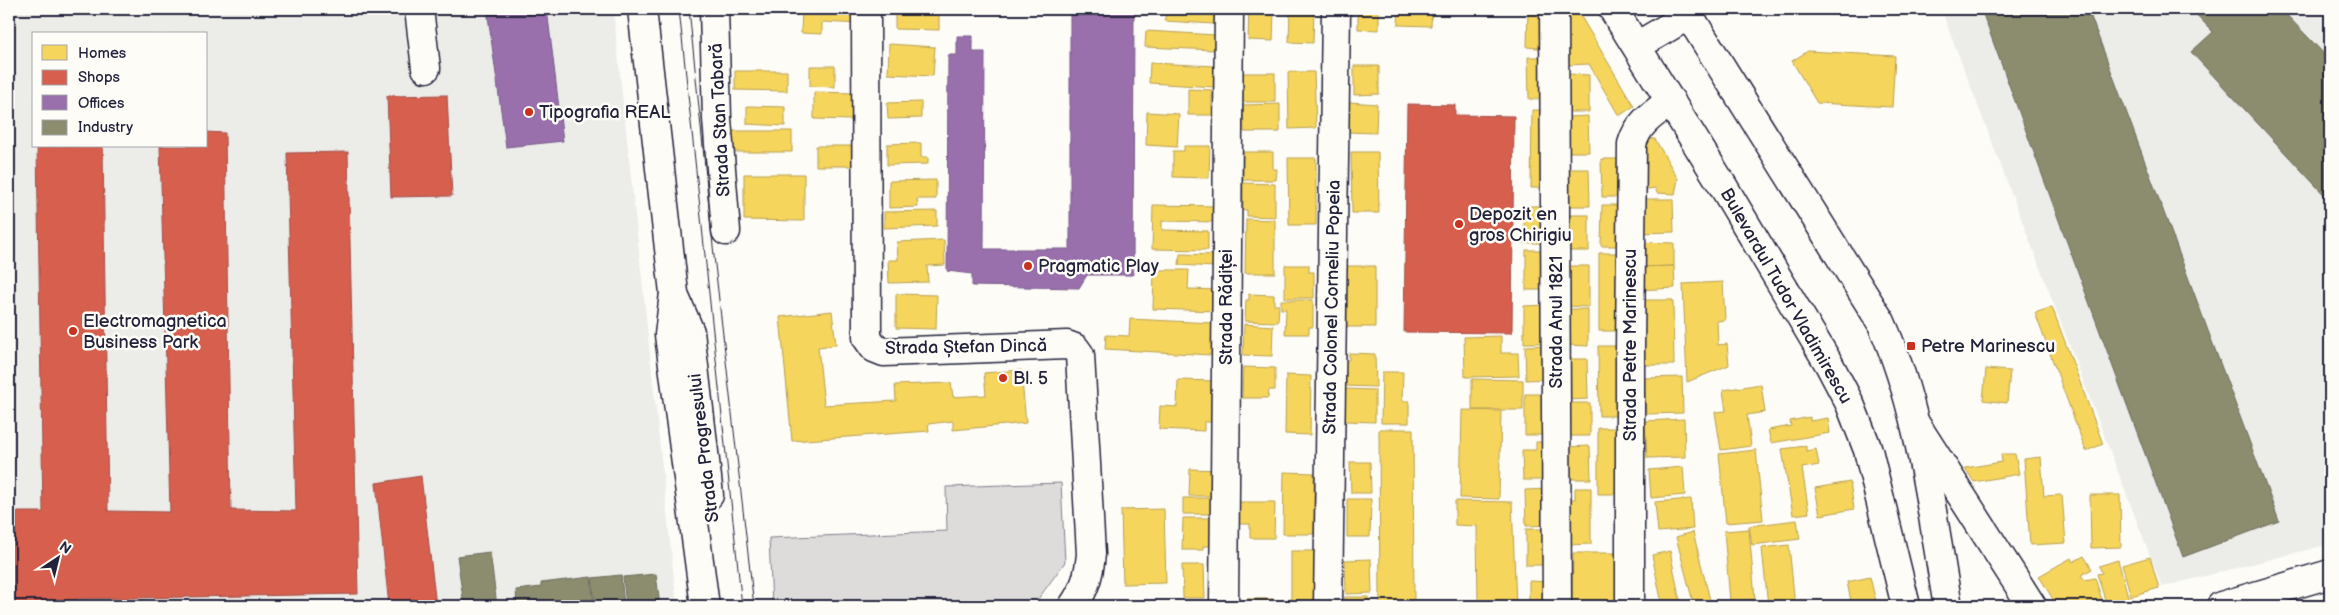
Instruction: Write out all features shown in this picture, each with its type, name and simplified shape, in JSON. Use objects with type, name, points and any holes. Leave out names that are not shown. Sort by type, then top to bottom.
[{"type":"street","points":[[419,9],[426,68]]},
{"type":"street","name":"Strada Progresului","points":[[642,9],[674,293],[669,335],[704,606]]},
{"type":"street","name":"Strada Stan Tabară","points":[[714,9],[717,119],[726,231]]},
{"type":"street","name":"Strada Ștefan Dincă","points":[[866,9],[868,338],[874,348],[884,352],[1067,345],[1075,348],[1080,355],[1091,554],[1089,576],[1084,590],[1073,606]]},
{"type":"street","name":"Strada Rădiței","points":[[1224,606],[1228,9]]},
{"type":"street","name":"Strada Colonel Corneliu Popeia","points":[[1328,606],[1336,9]]},
{"type":"street","name":"Strada Anul 1821","points":[[1554,9],[1557,606]]},
{"type":"street","name":"Bulevardul Tudor Vladimirescu","points":[[1613,9],[1671,101],[1829,364],[1850,404],[1868,450],[1906,606]]},
{"type":"street","points":[[1637,46],[1687,12],[1882,322],[1894,350],[1915,423],[1948,606]]},
{"type":"street","name":"Strada Petre Marinescu","points":[[1630,606],[1632,144],[1636,132],[1646,119],[1671,101]]},
{"type":"street","name":"Strada Progresului","points":[[674,293],[690,332],[722,606]]},
{"type":"street","points":[[1915,423],[2032,606]]},
{"type":"street","points":[[2221,606],[2330,574]]},
{"type":"shaded area","name":"Electromagnetica Business Park","points":[[9,9],[613,9],[677,606],[9,606]]},
{"type":"shaded area","points":[[1941,9],[2330,9],[2330,544],[2162,587]]},
{"type":"shaded area","points":[[1061,483],[1065,562],[1033,606],[772,606],[769,538],[947,531],[946,487]]},
{"type":"building: Homes","points":[[730,9],[791,9],[791,13],[730,12]]},
{"type":"building: Homes","points":[[802,9],[860,9],[860,24],[822,22],[822,34],[801,33]]},
{"type":"building: Homes","points":[[895,9],[939,9],[939,30],[895,29]]},
{"type":"building: Homes","points":[[1166,9],[1214,9],[1214,24],[1165,21]]},
{"type":"building: Homes","points":[[1249,9],[1274,9],[1273,41],[1248,40]]},
{"type":"building: Homes","points":[[1290,9],[1314,9],[1313,43],[1289,42]]},
{"type":"building: Homes","points":[[1350,9],[1379,9],[1379,30],[1358,29],[1358,10]]},
{"type":"building: Homes","points":[[1399,9],[1432,9],[1431,26],[1398,25]]},
{"type":"building: Homes","points":[[1528,9],[1549,10],[1548,49],[1527,47]]},
{"type":"building: Homes","points":[[1577,10],[1634,106],[1619,116],[1589,64],[1567,65],[1566,15]]},
{"type":"building: Homes","points":[[1146,31],[1216,35],[1215,50],[1145,47]]},
{"type":"building: Homes","points":[[889,44],[935,47],[933,76],[888,74]]},
{"type":"building: Homes","points":[[1808,51],[1895,56],[1892,107],[1817,103],[1792,61]]},
{"type":"building: Homes","points":[[1528,57],[1549,57],[1549,99],[1529,99]]},
{"type":"building: Homes","points":[[1150,63],[1216,66],[1215,87],[1149,83]]},
{"type":"building: Homes","points":[[810,66],[835,66],[835,87],[810,86]]},
{"type":"building: Homes","points":[[1354,66],[1379,66],[1379,94],[1354,95]]},
{"type":"building: Homes","points":[[735,71],[787,71],[787,91],[735,90]]},
{"type":"building: Homes","points":[[1288,72],[1314,72],[1316,128],[1289,129]]},
{"type":"building: Homes","points":[[1243,73],[1275,73],[1275,102],[1243,102]]},
{"type":"building: Homes","points":[[1568,74],[1589,75],[1589,112],[1568,112]]},
{"type":"building: Homes","points":[[1188,89],[1212,90],[1212,115],[1188,115]]},
{"type":"building: Homes","points":[[814,92],[853,93],[852,120],[814,119]]},
{"type":"building: Homes","points":[[921,102],[921,118],[888,119],[887,103]]},
{"type":"building: Homes","points":[[1349,102],[1377,104],[1376,133],[1347,132]]},
{"type":"building: Homes","points":[[1280,104],[1280,132],[1244,132],[1243,105]]},
{"type":"building: Homes","points":[[747,106],[785,107],[785,126],[747,124]]},
{"type":"building: Homes","points":[[1532,110],[1550,110],[1549,188],[1531,188]]},
{"type":"building: Homes","points":[[1147,112],[1179,114],[1177,147],[1146,145]]},
{"type":"building: Homes","points":[[1588,116],[1589,152],[1569,152],[1568,117]]},
{"type":"building: Homes","points":[[731,131],[792,131],[792,152],[731,152]]},
{"type":"building: Homes","points":[[1647,139],[1655,139],[1678,179],[1675,194],[1657,193],[1655,188],[1648,189],[1641,184]]},
{"type":"building: Homes","points":[[921,143],[921,157],[928,157],[928,164],[887,165],[887,144]]},
{"type":"building: Homes","points":[[816,146],[863,146],[864,166],[816,166]]},
{"type":"building: Homes","points":[[1184,146],[1210,146],[1209,178],[1173,177],[1173,151],[1184,151]]},
{"type":"building: Homes","points":[[1243,152],[1273,152],[1273,169],[1277,169],[1276,180],[1243,180]]},
{"type":"building: Homes","points":[[1351,152],[1378,152],[1379,213],[1352,213]]},
{"type":"building: Homes","points":[[1288,158],[1316,158],[1316,225],[1289,225]]},
{"type":"building: Homes","points":[[1601,159],[1625,159],[1626,197],[1602,197]]},
{"type":"building: Homes","points":[[1569,169],[1589,169],[1590,206],[1569,206]]},
{"type":"building: Homes","points":[[744,174],[804,174],[804,221],[744,220]]},
{"type":"building: Homes","points":[[936,180],[936,199],[917,199],[918,207],[889,208],[889,181]]},
{"type":"building: Homes","points":[[1243,183],[1275,184],[1275,217],[1247,216],[1247,210],[1243,210]]},
{"type":"building: Homes","points":[[1637,199],[1673,199],[1674,232],[1638,233]]},
{"type":"building: Homes","points":[[1153,205],[1217,206],[1217,222],[1162,221],[1162,230],[1208,231],[1208,250],[1152,249]]},
{"type":"building: Homes","points":[[1602,205],[1626,205],[1626,246],[1601,246]]},
{"type":"building: Homes","points":[[1524,206],[1549,206],[1549,243],[1524,243]]},
{"type":"building: Homes","points":[[937,211],[937,226],[884,228],[884,212]]},
{"type":"building: Homes","points":[[1569,215],[1589,215],[1589,251],[1569,251]]},
{"type":"building: Homes","points":[[1246,219],[1275,220],[1275,273],[1245,273]]},
{"type":"building: Homes","points":[[944,240],[945,265],[927,266],[928,282],[889,283],[888,260],[898,260],[897,242]]},
{"type":"building: Homes","points":[[1638,242],[1674,243],[1674,266],[1638,267]]},
{"type":"building: Homes","points":[[1526,250],[1549,250],[1549,290],[1526,290]]},
{"type":"building: Homes","points":[[1599,253],[1624,253],[1625,331],[1599,331]]},
{"type":"building: Homes","points":[[1180,254],[1215,255],[1215,267],[1179,265]]},
{"type":"building: Homes","points":[[1285,265],[1309,265],[1309,272],[1314,272],[1314,298],[1285,298]]},
{"type":"building: Homes","points":[[1346,266],[1375,266],[1375,327],[1347,327]]},
{"type":"building: Homes","points":[[1566,266],[1589,266],[1589,307],[1566,306]]},
{"type":"building: Homes","points":[[1674,266],[1675,288],[1639,290],[1638,267]]},
{"type":"building: Homes","points":[[1154,270],[1189,270],[1188,289],[1218,290],[1218,311],[1153,309]]},
{"type":"building: Homes","points":[[1723,282],[1725,320],[1717,321],[1718,345],[1727,344],[1729,365],[1687,382],[1683,284]]},
{"type":"building: Homes","points":[[896,294],[937,295],[936,329],[896,328]]},
{"type":"building: Homes","points":[[1249,294],[1274,295],[1274,305],[1279,305],[1278,322],[1245,321],[1246,300],[1249,300]]},
{"type":"building: Homes","points":[[1281,300],[1313,300],[1313,327],[1309,327],[1309,334],[1285,334],[1286,309],[1281,309]]},
{"type":"building: Homes","points":[[1643,300],[1673,300],[1674,365],[1644,365]]},
{"type":"building: Homes","points":[[1547,305],[1547,343],[1524,343],[1524,306]]},
{"type":"building: Homes","points":[[2052,307],[2103,444],[2086,451],[2035,313]]},
{"type":"building: Homes","points":[[1567,309],[1588,309],[1588,346],[1567,345]]},
{"type":"building: Homes","name":"Bl. 5","points":[[832,311],[836,345],[818,347],[824,405],[896,401],[895,385],[951,383],[953,397],[986,395],[984,373],[1021,370],[1026,423],[953,430],[953,421],[928,424],[929,431],[792,441],[780,317]]},
{"type":"building: Homes","points":[[1130,319],[1212,323],[1211,355],[1105,349],[1106,335],[1129,336]]},
{"type":"building: Homes","points":[[1244,324],[1273,326],[1272,356],[1243,355]]},
{"type":"building: Homes","points":[[1501,336],[1501,353],[1518,353],[1519,376],[1465,377],[1464,337]]},
{"type":"building: Homes","points":[[1548,345],[1549,379],[1526,380],[1525,346]]},
{"type":"building: Homes","points":[[1598,346],[1625,346],[1626,416],[1599,416]]},
{"type":"building: Homes","points":[[1349,353],[1375,354],[1376,387],[1344,386],[1345,360],[1349,360]]},
{"type":"building: Homes","points":[[1566,359],[1587,359],[1588,399],[1567,400]]},
{"type":"building: Homes","points":[[1243,367],[1275,368],[1275,390],[1269,390],[1268,398],[1242,398]]},
{"type":"building: Homes","points":[[1986,369],[2010,371],[2007,403],[1983,400]]},
{"type":"building: Homes","points":[[1382,372],[1403,372],[1402,401],[1409,401],[1409,423],[1381,423]]},
{"type":"building: Homes","points":[[1286,375],[1311,376],[1310,435],[1285,434]]},
{"type":"building: Homes","points":[[1682,377],[1683,413],[1646,414],[1644,378]]},
{"type":"building: Homes","points":[[1472,379],[1523,380],[1523,410],[1472,410]]},
{"type":"building: Homes","points":[[1178,380],[1216,381],[1215,422],[1204,422],[1204,431],[1159,429],[1160,406],[1177,407]]},
{"type":"building: Homes","points":[[1761,384],[1765,412],[1747,415],[1751,446],[1721,450],[1715,412],[1726,411],[1723,390]]},
{"type":"building: Homes","points":[[1345,389],[1375,390],[1375,422],[1345,421]]},
{"type":"building: Homes","points":[[1525,394],[1551,394],[1551,427],[1542,427],[1542,435],[1525,435]]},
{"type":"building: Homes","points":[[1566,403],[1590,403],[1590,436],[1567,436]]},
{"type":"building: Homes","points":[[1462,410],[1501,411],[1499,499],[1460,498]]},
{"type":"building: Homes","points":[[1810,417],[1810,421],[1828,418],[1830,433],[1771,443],[1768,430],[1791,426],[1790,421]]},
{"type":"building: Homes","points":[[1684,419],[1685,457],[1647,458],[1645,421]]},
{"type":"building: Homes","points":[[1598,428],[1624,428],[1625,494],[1598,494]]},
{"type":"building: Homes","points":[[1379,429],[1413,429],[1414,606],[1380,606]]},
{"type":"building: Homes","points":[[1536,442],[1549,442],[1550,480],[1523,480],[1522,450],[1536,450]]},
{"type":"building: Homes","points":[[1590,446],[1591,479],[1567,479],[1567,447]]},
{"type":"building: Homes","points":[[1806,446],[1806,451],[1816,449],[1819,465],[1802,468],[1809,513],[1793,515],[1782,449]]},
{"type":"building: Homes","points":[[1756,450],[1763,520],[1726,523],[1719,454]]},
{"type":"building: Homes","points":[[2001,454],[2015,454],[2019,474],[1974,482],[1965,468],[2002,462]]},
{"type":"building: Homes","points":[[2041,457],[2044,496],[2062,495],[2066,543],[2030,545],[2024,459]]},
{"type":"building: Homes","points":[[1350,462],[1370,462],[1371,493],[1351,493]]},
{"type":"building: Homes","points":[[1683,467],[1685,495],[1651,498],[1649,470]]},
{"type":"building: Homes","points":[[1190,469],[1220,470],[1219,496],[1189,496]]},
{"type":"building: Homes","points":[[1284,472],[1314,473],[1314,534],[1283,534]]},
{"type":"building: Homes","points":[[1850,482],[1854,509],[1820,515],[1815,488]]},
{"type":"building: Homes","points":[[1575,488],[1591,488],[1591,544],[1567,545],[1567,499],[1575,499]]},
{"type":"building: Homes","points":[[1550,489],[1551,525],[1526,526],[1525,490]]},
{"type":"building: Homes","points":[[2090,495],[2120,495],[2121,547],[2091,548]]},
{"type":"building: Homes","points":[[1183,498],[1216,498],[1216,514],[1183,514]]},
{"type":"building: Homes","points":[[1347,499],[1371,499],[1370,537],[1347,537]]},
{"type":"building: Homes","points":[[1691,499],[1693,529],[1658,532],[1655,502]]},
{"type":"building: Homes","points":[[1455,501],[1512,502],[1516,606],[1478,606],[1477,526],[1455,525]]},
{"type":"building: Homes","points":[[1238,502],[1275,502],[1274,538],[1250,538],[1250,524],[1238,524]]},
{"type":"building: Homes","points":[[1164,509],[1166,583],[1123,584],[1121,510]]},
{"type":"building: Homes","points":[[1183,518],[1216,518],[1215,546],[1203,546],[1203,550],[1182,550]]},
{"type":"building: Homes","points":[[1797,520],[1800,539],[1752,545],[1749,526]]},
{"type":"building: Homes","points":[[1526,529],[1550,529],[1550,565],[1526,565]]},
{"type":"building: Homes","points":[[1749,529],[1755,599],[1730,601],[1724,531]]},
{"type":"building: Homes","points":[[1693,532],[1711,604],[1704,606],[1694,606],[1676,537]]},
{"type":"building: Homes","points":[[1789,545],[1795,606],[1768,606],[1762,548]]},
{"type":"building: Homes","points":[[1291,551],[1317,551],[1317,606],[1291,606]]},
{"type":"building: Homes","points":[[1670,551],[1680,601],[1662,604],[1652,555]]},
{"type":"building: Homes","points":[[1573,553],[1616,553],[1616,606],[1572,606]]},
{"type":"building: Homes","points":[[2084,556],[2092,569],[2081,575],[2085,580],[2095,578],[2104,606],[2057,606],[2039,576],[2071,558],[2073,562]]},
{"type":"building: Homes","points":[[2150,557],[2159,588],[2131,596],[2122,565]]},
{"type":"building: Homes","points":[[1371,559],[1372,593],[1346,594],[1345,560]]},
{"type":"building: Homes","points":[[2118,560],[2129,600],[2107,606],[2097,574],[2102,573],[2099,566]]},
{"type":"building: Homes","points":[[1182,565],[1204,565],[1205,598],[1183,598]]},
{"type":"building: Homes","points":[[1870,577],[1877,606],[1852,606],[1847,582]]},
{"type":"building: Homes","points":[[1529,581],[1551,582],[1551,606],[1529,606]]},
{"type":"building: Homes","points":[[1345,597],[1369,597],[1369,606],[1345,606]]},
{"type":"building: Homes","points":[[1247,599],[1273,599],[1273,606],[1247,606]]},
{"type":"building: Shops","points":[[447,95],[452,196],[391,197],[387,96]]},
{"type":"building: Shops","name":"Depozit en gros Chirigiu","points":[[1407,104],[1455,105],[1455,115],[1514,116],[1512,333],[1404,332]]},
{"type":"building: Shops","name":"Electromagnetica Business Park","points":[[208,132],[225,133],[231,510],[296,511],[287,153],[348,152],[358,594],[76,599],[75,606],[9,606],[9,512],[43,512],[37,148],[103,148],[108,511],[170,512],[160,148],[208,148]]},
{"type":"building: Shops","points":[[421,476],[436,606],[389,606],[376,483]]},
{"type":"building: Offices","points":[[487,9],[547,9],[563,141],[506,147]]},
{"type":"building: Offices","points":[[1070,9],[1134,9],[1133,275],[1087,275],[1079,288],[972,286],[972,274],[947,271],[948,55],[957,55],[957,36],[973,36],[973,52],[985,52],[984,249],[1070,249]]},
{"type":"building: Industry","points":[[1981,9],[2088,9],[2279,521],[2183,557]]},
{"type":"building: Industry","points":[[2191,9],[2281,9],[2330,60],[2330,201],[2191,52],[2213,32]]},
{"type":"building: Industry","points":[[490,552],[497,606],[464,606],[457,556]]},
{"type":"building: Industry","points":[[656,574],[660,606],[626,606],[623,577]]},
{"type":"building: Industry","points":[[621,575],[624,606],[595,606],[592,578]]},
{"type":"building: Industry","points":[[591,577],[594,606],[517,606],[516,590],[541,587],[541,583]]},
{"type":"tram line","points":[[679,9],[742,606]]},
{"type":"tram line","points":[[689,9],[714,256],[754,606]]},
{"type":"place","name":"Tipografia REAL","points":[[529,112]]},
{"type":"place","name":"Depozit en gros Chirigiu","points":[[1459,224]]},
{"type":"place","name":"Pragmatic Play","points":[[1028,266]]},
{"type":"place","name":"Electromagnetica Business Park","points":[[73,331]]},
{"type":"place","name":"Petre Marinescu","points":[[1911,346]]},
{"type":"place","name":"Bl. 5","points":[[1003,378]]}]
